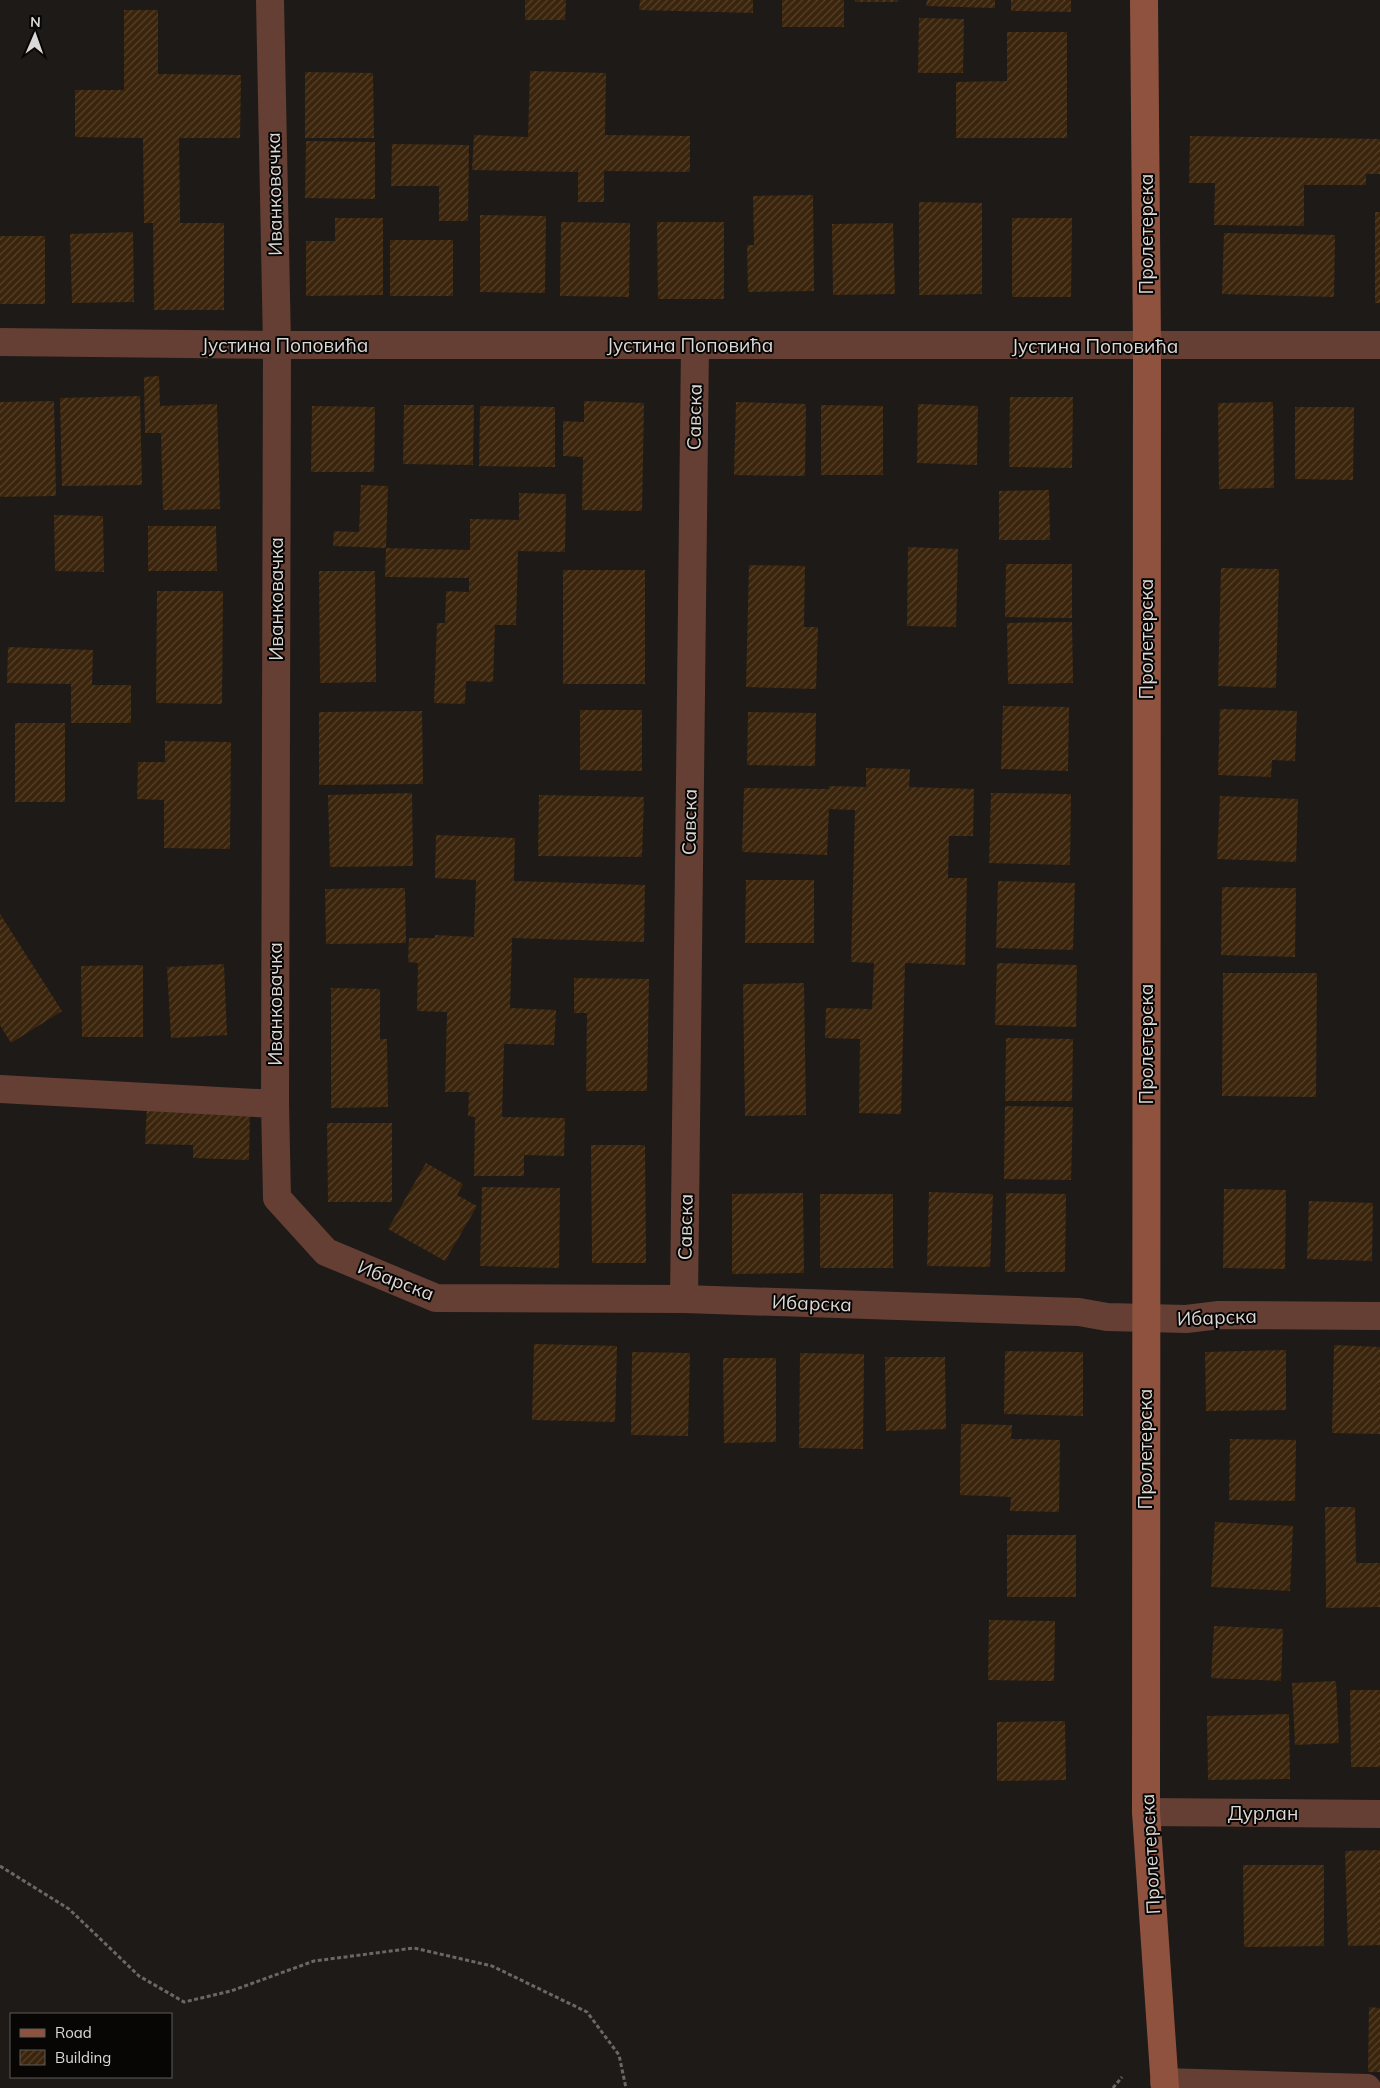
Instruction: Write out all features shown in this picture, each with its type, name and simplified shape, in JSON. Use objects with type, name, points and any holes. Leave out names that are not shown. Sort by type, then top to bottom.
[{"type":"street","name":"Иванковачка","points":[[270,0],[277,345],[275,1104],[277,1198]]},
{"type":"street","name":"Пролетерска","points":[[1144,0],[1146,346],[1146,1812],[1164,2085]]},
{"type":"street","name":"Јустина Поповића","points":[[0,342],[277,345],[1380,345]]},
{"type":"street","name":"Савска","points":[[684,1299],[695,345]]},
{"type":"street","points":[[0,1089],[275,1104]]},
{"type":"street","name":"Ибарска","points":[[277,1198],[326,1252],[436,1298],[684,1299],[1079,1312],[1107,1317],[1186,1320],[1219,1316],[1380,1316]]},
{"type":"street","name":"Дурлан","points":[[1146,1812],[1380,1814]]},
{"type":"street","points":[[1164,2085],[1367,2088]]},
{"type":"path","points":[[0,1866],[69,1909],[139,1976],[184,2002],[232,1991],[314,1961],[414,1948],[492,1966],[587,2012],[619,2055],[626,2088]]},
{"type":"path","points":[[1113,2088],[1122,2077]]},
{"type":"building","points":[[525,0],[566,0],[565,20],[525,20]]},
{"type":"building","points":[[640,0],[753,0],[753,13],[639,10]]},
{"type":"building","points":[[782,0],[844,0],[844,27],[782,27]]},
{"type":"building","points":[[855,0],[898,0],[898,2],[855,2]]},
{"type":"building","points":[[927,0],[995,0],[995,8],[926,6]]},
{"type":"building","points":[[1011,0],[1071,0],[1071,12],[1011,11]]},
{"type":"building","points":[[124,10],[158,10],[158,74],[241,75],[240,138],[179,138],[180,223],[224,223],[224,310],[154,310],[153,223],[144,223],[143,138],[75,137],[75,90],[124,90]]},
{"type":"building","points":[[919,18],[964,19],[963,73],[918,73]]},
{"type":"building","points":[[1007,32],[1067,32],[1067,138],[956,138],[956,82],[1007,81]]},
{"type":"building","points":[[530,71],[606,73],[605,135],[690,136],[690,172],[604,171],[604,202],[578,202],[578,166],[577,172],[472,170],[474,135],[528,137]]},
{"type":"building","points":[[305,72],[373,73],[374,138],[305,138]]},
{"type":"building","points":[[1190,136],[1380,139],[1380,174],[1366,174],[1366,185],[1304,185],[1304,226],[1214,225],[1215,183],[1189,183]]},
{"type":"building","points":[[306,141],[375,142],[375,199],[305,198]]},
{"type":"building","points":[[392,144],[469,145],[468,221],[439,221],[439,186],[391,186]]},
{"type":"building","points":[[813,195],[814,291],[748,292],[747,245],[754,245],[753,196]]},
{"type":"building","points":[[919,202],[982,203],[982,294],[919,295]]},
{"type":"building","points":[[1375,212],[1380,212],[1380,303],[1375,303]]},
{"type":"building","points":[[480,215],[546,216],[545,293],[480,292]]},
{"type":"building","points":[[335,218],[383,218],[383,295],[306,296],[306,241],[335,241]]},
{"type":"building","points":[[1012,218],[1072,218],[1071,297],[1012,297]]},
{"type":"building","points":[[561,222],[630,223],[629,297],[560,296]]},
{"type":"building","points":[[657,222],[724,222],[724,299],[658,299]]},
{"type":"building","points":[[893,223],[895,294],[833,295],[832,224]]},
{"type":"building","points":[[133,232],[134,302],[72,303],[70,234]]},
{"type":"building","points":[[1224,233],[1335,235],[1334,297],[1222,294]]},
{"type":"building","points":[[0,236],[45,236],[45,304],[0,304]]},
{"type":"building","points":[[390,240],[453,240],[453,296],[390,296]]},
{"type":"building","points":[[159,376],[160,406],[217,404],[220,509],[163,510],[161,433],[145,433],[144,377]]},
{"type":"building","points":[[140,396],[142,485],[62,486],[60,398]]},
{"type":"building","points":[[1010,397],[1073,397],[1072,468],[1009,467]]},
{"type":"building","points":[[54,401],[56,496],[0,497],[0,402]]},
{"type":"building","points":[[584,401],[644,403],[642,511],[582,510],[583,457],[563,456],[563,421],[584,422]]},
{"type":"building","points":[[736,402],[806,404],[805,476],[734,475]]},
{"type":"building","points":[[1273,402],[1274,488],[1219,489],[1218,403]]},
{"type":"building","points":[[918,404],[978,406],[977,465],[917,463]]},
{"type":"building","points":[[404,405],[474,405],[473,465],[403,464]]},
{"type":"building","points":[[821,405],[883,406],[883,475],[821,475]]},
{"type":"building","points":[[312,406],[375,407],[374,472],[311,472]]},
{"type":"building","points":[[480,406],[555,407],[555,467],[479,466]]},
{"type":"building","points":[[1295,407],[1354,407],[1353,480],[1295,479]]},
{"type":"building","points":[[361,485],[388,486],[386,548],[333,546],[334,531],[359,532]]},
{"type":"building","points":[[1049,490],[1050,540],[999,540],[999,491]]},
{"type":"building","points":[[519,493],[566,494],[565,552],[518,551],[516,625],[495,625],[493,682],[466,681],[465,704],[434,703],[437,623],[445,623],[446,591],[469,592],[469,578],[385,577],[386,548],[470,550],[470,519],[519,520]]},
{"type":"building","points":[[54,515],[103,516],[104,572],[55,571]]},
{"type":"building","points":[[148,526],[216,526],[217,571],[148,571]]},
{"type":"building","points":[[908,547],[958,549],[956,627],[907,626]]},
{"type":"building","points":[[1006,564],[1072,564],[1072,618],[1005,617]]},
{"type":"building","points":[[749,565],[805,566],[804,627],[818,627],[816,689],[746,687]]},
{"type":"building","points":[[1221,568],[1279,569],[1276,688],[1218,686]]},
{"type":"building","points":[[563,570],[645,570],[645,684],[563,684]]},
{"type":"building","points":[[319,571],[375,571],[376,682],[320,683]]},
{"type":"building","points":[[157,591],[223,591],[222,704],[156,703]]},
{"type":"building","points":[[1072,622],[1073,683],[1008,684],[1007,623]]},
{"type":"building","points":[[8,647],[93,650],[92,685],[131,685],[131,723],[71,723],[71,684],[7,683]]},
{"type":"building","points":[[1003,706],[1069,707],[1068,771],[1001,769]]},
{"type":"building","points":[[1220,709],[1297,711],[1295,761],[1272,760],[1271,777],[1218,775]]},
{"type":"building","points":[[580,710],[642,710],[642,771],[580,770]]},
{"type":"building","points":[[422,711],[423,784],[319,785],[319,712]]},
{"type":"building","points":[[748,712],[816,713],[815,766],[747,765]]},
{"type":"building","points":[[15,723],[65,723],[65,802],[15,802]]},
{"type":"building","points":[[165,741],[231,742],[230,849],[164,848],[164,800],[137,799],[138,762],[165,762]]},
{"type":"building","points":[[866,768],[910,769],[909,787],[974,789],[973,836],[949,836],[948,878],[967,878],[965,965],[905,963],[901,1114],[859,1113],[860,1039],[825,1038],[826,1008],[872,1009],[874,963],[851,962],[855,810],[829,809],[827,855],[742,852],[744,788],[829,789],[829,786],[866,787]]},
{"type":"building","points":[[412,793],[413,866],[330,867],[328,795]]},
{"type":"building","points":[[991,793],[1071,794],[1070,865],[989,863]]},
{"type":"building","points":[[539,795],[644,797],[642,857],[538,856]]},
{"type":"building","points":[[1220,796],[1298,799],[1296,862],[1217,859]]},
{"type":"building","points":[[436,835],[515,838],[514,881],[645,885],[644,942],[512,938],[510,1008],[556,1010],[554,1045],[504,1044],[502,1117],[565,1118],[564,1156],[524,1155],[524,1176],[474,1176],[475,1117],[468,1116],[469,1092],[445,1092],[447,1012],[417,1011],[418,963],[408,962],[409,938],[435,938],[435,935],[474,937],[476,880],[435,878]]},
{"type":"building","points":[[746,880],[814,880],[814,943],[745,943]]},
{"type":"building","points":[[998,881],[1075,883],[1073,950],[996,948]]},
{"type":"building","points":[[1222,887],[1296,888],[1295,957],[1221,955]]},
{"type":"building","points":[[405,888],[406,943],[326,944],[325,889]]},
{"type":"building","points":[[0,914],[62,1011],[11,1043],[0,1025]]},
{"type":"building","points":[[997,963],[1077,965],[1076,1027],[995,1025]]},
{"type":"building","points":[[224,964],[227,1035],[171,1038],[167,967]]},
{"type":"building","points":[[143,965],[143,1037],[82,1037],[81,966]]},
{"type":"building","points":[[1223,973],[1317,973],[1316,1097],[1222,1096]]},
{"type":"building","points":[[574,978],[649,979],[647,1091],[586,1091],[587,1013],[574,1013]]},
{"type":"building","points":[[804,983],[806,1115],[745,1116],[743,984]]},
{"type":"building","points":[[331,988],[380,989],[380,1039],[387,1039],[388,1107],[331,1108]]},
{"type":"building","points":[[1006,1038],[1073,1039],[1072,1101],[1005,1101]]},
{"type":"building","points":[[147,1106],[250,1109],[249,1160],[193,1158],[193,1145],[145,1144]]},
{"type":"building","points":[[1005,1106],[1073,1107],[1071,1180],[1004,1179]]},
{"type":"building","points":[[327,1123],[392,1123],[392,1202],[328,1202]]},
{"type":"building","points":[[591,1145],[645,1145],[646,1263],[592,1263]]},
{"type":"building","points":[[426,1163],[463,1184],[457,1195],[477,1206],[445,1261],[388,1229]]},
{"type":"building","points":[[482,1187],[560,1188],[559,1268],[480,1266]]},
{"type":"building","points":[[1224,1189],[1286,1190],[1285,1269],[1223,1268]]},
{"type":"building","points":[[929,1192],[993,1194],[990,1267],[927,1266]]},
{"type":"building","points":[[803,1193],[804,1273],[732,1274],[732,1194]]},
{"type":"building","points":[[1006,1193],[1066,1194],[1065,1272],[1005,1272]]},
{"type":"building","points":[[820,1194],[893,1194],[893,1268],[820,1268]]},
{"type":"building","points":[[1309,1201],[1373,1203],[1372,1261],[1307,1259]]},
{"type":"building","points":[[534,1344],[617,1346],[615,1422],[532,1420]]},
{"type":"building","points":[[1334,1345],[1380,1347],[1380,1434],[1332,1433]]},
{"type":"building","points":[[1286,1350],[1286,1410],[1206,1411],[1205,1352]]},
{"type":"building","points":[[1005,1351],[1083,1352],[1083,1416],[1004,1414]]},
{"type":"building","points":[[632,1352],[690,1353],[688,1436],[631,1435]]},
{"type":"building","points":[[800,1353],[864,1354],[863,1449],[799,1448]]},
{"type":"building","points":[[885,1357],[945,1357],[946,1429],[886,1431]]},
{"type":"building","points":[[723,1358],[776,1358],[776,1442],[724,1443]]},
{"type":"building","points":[[961,1424],[1012,1425],[1011,1439],[1060,1440],[1059,1512],[1010,1511],[1011,1497],[960,1495]]},
{"type":"building","points":[[1230,1439],[1296,1440],[1295,1501],[1229,1500]]},
{"type":"building","points":[[1325,1507],[1355,1507],[1356,1563],[1380,1563],[1380,1607],[1326,1608]]},
{"type":"building","points":[[1215,1522],[1293,1526],[1290,1591],[1211,1587]]},
{"type":"building","points":[[1007,1535],[1076,1535],[1076,1597],[1007,1597]]},
{"type":"building","points":[[989,1620],[1055,1621],[1054,1681],[988,1680]]},
{"type":"building","points":[[1214,1626],[1283,1629],[1281,1681],[1211,1678]]},
{"type":"building","points":[[1336,1681],[1339,1743],[1295,1745],[1292,1683]]},
{"type":"building","points":[[1350,1690],[1380,1690],[1380,1767],[1351,1767]]},
{"type":"building","points":[[1289,1714],[1290,1779],[1208,1780],[1207,1716]]},
{"type":"building","points":[[1065,1721],[1066,1780],[997,1781],[997,1722]]},
{"type":"building","points":[[1380,1850],[1380,1945],[1348,1946],[1345,1851]]},
{"type":"building","points":[[1243,1865],[1324,1865],[1324,1946],[1244,1947]]},
{"type":"building","points":[[1369,2007],[1380,2008],[1380,2072],[1368,2072]]}]
